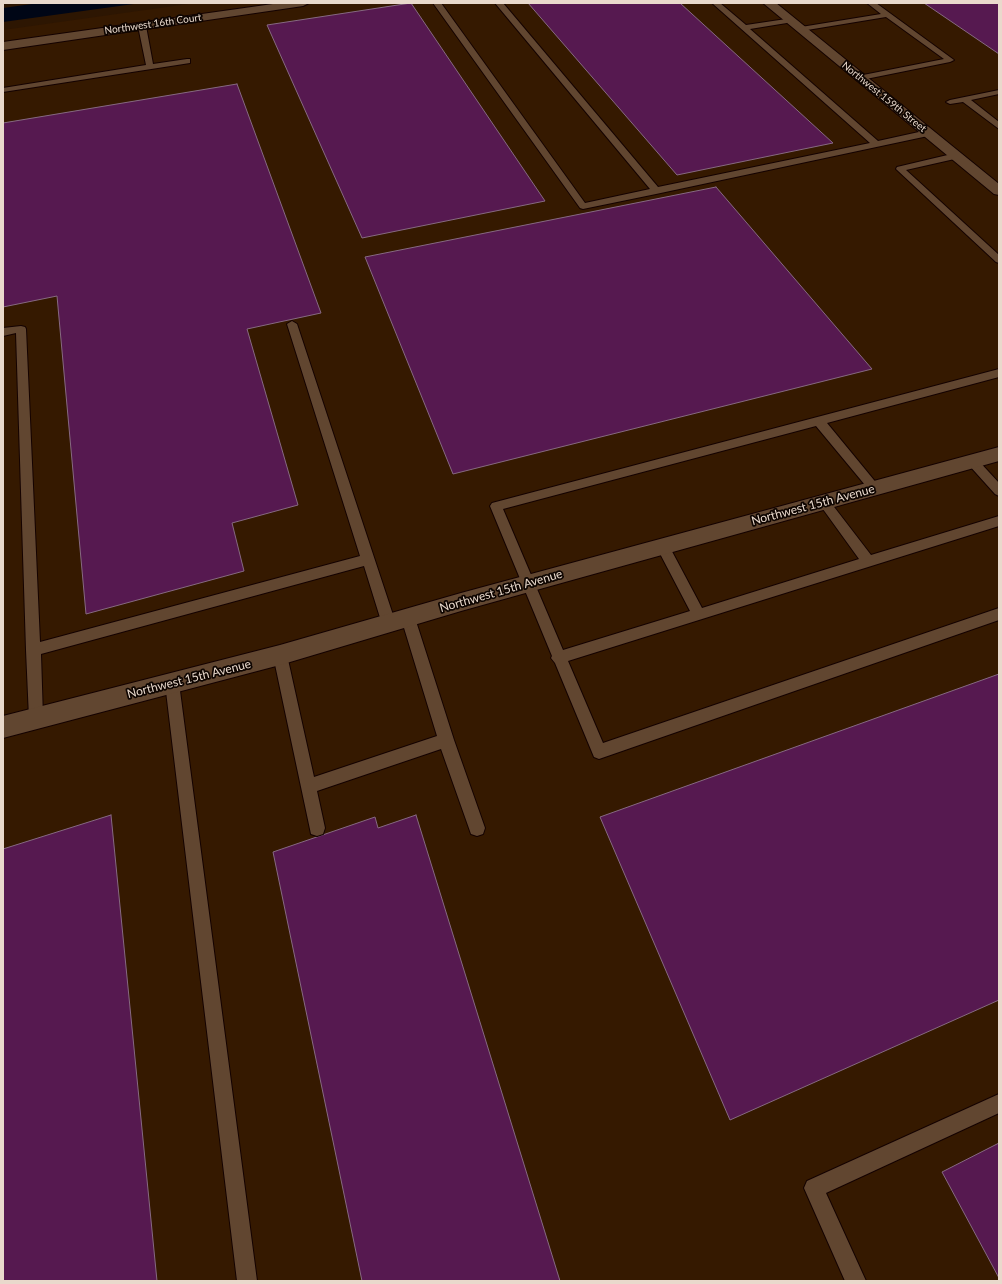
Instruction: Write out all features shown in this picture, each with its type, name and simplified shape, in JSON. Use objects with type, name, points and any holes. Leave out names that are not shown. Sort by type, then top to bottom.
[{"type":"street","name":"Northwest 16th Court","points":[[3,46],[303,3]]},
{"type":"street","name":"Northwest 159th Street","points":[[769,3],[999,191]]},
{"type":"street","name":"Northwest 15th Avenue","points":[[3,727],[280,656],[662,546],[999,454]]},
{"type":"lane","points":[[437,3],[583,206],[928,133]]},
{"type":"lane","points":[[499,3],[656,190]]},
{"type":"lane","points":[[716,3],[876,144]]},
{"type":"lane","points":[[861,78],[950,60],[871,3]]},
{"type":"lane","points":[[801,29],[887,14]]},
{"type":"lane","points":[[744,28],[790,20]]},
{"type":"lane","points":[[142,26],[150,67]]},
{"type":"lane","points":[[3,90],[187,61]]},
{"type":"lane","points":[[950,102],[999,92]]},
{"type":"lane","points":[[965,99],[999,126]]},
{"type":"lane","points":[[956,156],[900,169],[999,260]]},
{"type":"lane","points":[[292,324],[368,559],[398,621],[446,740],[477,828]]},
{"type":"lane","points":[[3,332],[22,328],[36,718]]},
{"type":"lane","points":[[999,373],[496,506],[527,584],[598,752],[999,614]]},
{"type":"lane","points":[[819,421],[874,488]]},
{"type":"lane","points":[[972,461],[999,491]]},
{"type":"lane","points":[[824,502],[868,561]]},
{"type":"lane","points":[[558,658],[999,520]]},
{"type":"lane","points":[[662,546],[698,614]]},
{"type":"lane","points":[[33,650],[368,559]]},
{"type":"lane","points":[[280,656],[317,828]]},
{"type":"lane","points":[[172,683],[247,1281]]},
{"type":"lane","points":[[308,786],[446,740]]},
{"type":"lane","points":[[856,1281],[814,1188],[999,1103]]},
{"type":"shaded area","points":[[195,3],[999,3],[999,1281],[3,1281],[3,30]]},
{"type":"water","points":[[39,3],[141,3],[3,22],[3,8]]},
{"type":"building","points":[[411,3],[545,201],[362,238],[267,25]]},
{"type":"building","points":[[528,3],[680,3],[833,143],[677,175]]},
{"type":"building","points":[[924,3],[999,3],[999,54]]},
{"type":"building","points":[[237,84],[321,313],[247,329],[298,505],[232,523],[244,571],[86,614],[57,296],[3,307],[3,123]]},
{"type":"building","points":[[716,187],[872,369],[453,474],[365,257]]},
{"type":"building","points":[[999,674],[999,1000],[730,1120],[600,817]]},
{"type":"building","points":[[111,815],[157,1281],[3,1281],[3,849]]},
{"type":"building","points":[[416,815],[560,1281],[362,1281],[273,852],[375,817],[378,828]]},
{"type":"building","points":[[999,1143],[999,1278],[942,1172]]}]
